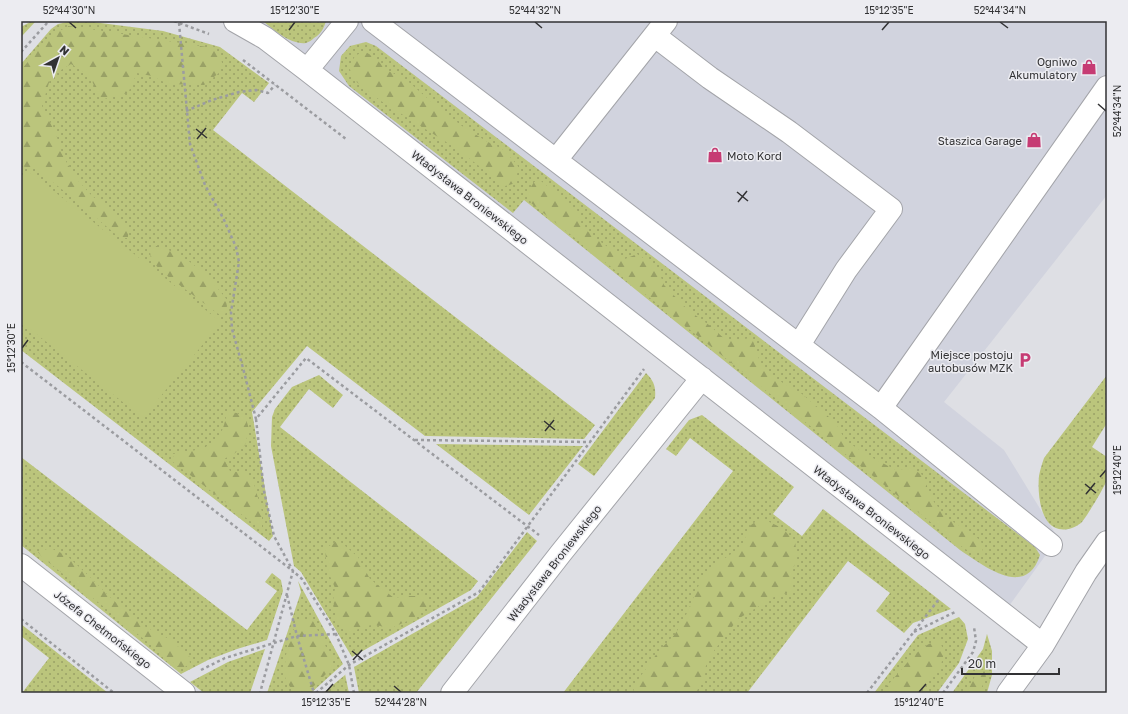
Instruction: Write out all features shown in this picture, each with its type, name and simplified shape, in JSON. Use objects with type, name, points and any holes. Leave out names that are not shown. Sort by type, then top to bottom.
[{"type":"street","name":"Władysława Broniewskiego","points":[[235,21],[265,38],[307,70],[702,378],[955,578],[1043,645]]},
{"type":"street","points":[[307,70],[346,21]]},
{"type":"street","points":[[373,21],[881,408],[1051,545]]},
{"type":"street","points":[[556,160],[660,28],[710,78],[789,132],[891,209],[846,270],[798,345]]},
{"type":"street","points":[[881,408],[1107,87]]},
{"type":"street","name":"Władysława Broniewskiego","points":[[452,693],[561,553],[702,378]]},
{"type":"street","points":[[1008,693],[1043,645],[1086,572],[1107,542]]},
{"type":"street","name":"Józefa Chełmońskiego","points":[[21,565],[179,689]]},
{"type":"path","points":[[21,52],[49,21]]},
{"type":"path","points":[[179,23],[190,144],[205,185],[224,220],[236,247],[239,262],[231,312],[232,329],[256,419],[264,491],[274,536],[293,571],[260,693]]},
{"type":"path","points":[[186,111],[212,100],[239,92],[256,90],[268,93],[275,85]]},
{"type":"path","points":[[286,595],[296,636],[315,693],[349,665],[479,592],[661,346]]},
{"type":"path","points":[[256,419],[306,358],[561,553]]},
{"type":"path","points":[[21,362],[302,579],[336,634],[349,665],[354,693]]},
{"type":"path","points":[[414,440],[590,442]]},
{"type":"path","points":[[867,693],[955,578]]},
{"type":"path","points":[[914,632],[961,609]]},
{"type":"path","points":[[21,619],[114,693]]},
{"type":"path","points":[[944,693],[972,652],[976,641],[974,626],[971,622]]},
{"type":"path","points":[[179,689],[196,672],[225,658],[296,636],[336,634]]},
{"type":"shaded area","points":[[259,21],[1107,21],[1107,195],[944,402],[1004,450],[1058,538],[1009,606]]},
{"type":"green space","points":[[32,21],[36,21],[21,37],[21,27]]},
{"type":"green space","points":[[72,21],[85,21],[163,31],[220,47],[269,83],[254,102],[242,93],[213,130],[595,425],[584,439],[425,436],[307,346],[252,412],[273,536],[269,541],[21,350],[21,64],[51,29],[58,24]]},
{"type":"green space","points":[[263,21],[326,21],[320,33],[306,43],[300,43],[294,42],[277,32]]},
{"type":"green space","points":[[68,26],[213,48],[222,62],[220,72],[204,85],[168,84],[152,76],[137,73],[128,93],[100,100],[90,76],[71,64],[51,76],[42,106],[56,134],[61,152],[74,176],[92,196],[110,209],[128,228],[128,238],[120,238],[36,169],[21,166],[21,70],[48,38]]},
{"type":"green space","points":[[366,42],[376,46],[1035,547],[1040,555],[1033,568],[1025,575],[1015,577],[1003,575],[992,570],[960,550],[524,200],[513,213],[349,86],[339,71],[341,56],[350,46]]},
{"type":"green space","points":[[364,51],[374,57],[388,71],[404,78],[462,126],[504,150],[518,166],[516,183],[505,186],[457,149],[381,101],[354,80],[349,67],[355,56]]},
{"type":"green space","points":[[28,171],[221,322],[143,418],[21,322],[21,180]]},
{"type":"green space","points":[[541,181],[577,210],[581,225],[595,238],[625,259],[637,254],[657,267],[664,285],[688,310],[709,325],[727,341],[752,338],[762,368],[802,394],[836,423],[845,440],[867,455],[896,470],[911,468],[924,476],[928,490],[934,502],[947,518],[981,541],[983,552],[973,554],[958,544],[531,203],[528,192],[534,182]]},
{"type":"green space","points":[[156,246],[178,254],[196,267],[212,282],[227,300],[224,317],[162,272],[151,260],[150,251]]},
{"type":"green space","points":[[646,373],[654,384],[655,398],[594,476],[578,464]]},
{"type":"green space","points":[[319,375],[343,395],[333,408],[309,389],[280,427],[478,581],[471,590],[352,657],[301,572],[294,566],[271,446],[272,417],[275,409],[292,387]]},
{"type":"green space","points":[[1107,375],[1107,423],[1092,447],[1107,457],[1106,482],[1081,523],[1072,528],[1062,529],[1053,527],[1047,521],[1040,504],[1040,469],[1044,458]]},
{"type":"green space","points":[[227,412],[237,413],[246,419],[249,429],[245,445],[224,459],[230,471],[243,473],[254,484],[262,512],[262,530],[173,462],[173,454],[198,450],[215,441],[222,431]]},
{"type":"green space","points":[[702,415],[794,487],[773,514],[802,536],[823,509],[951,609],[913,623],[904,633],[876,611],[890,593],[848,561],[747,693],[563,693],[733,471],[690,438],[676,456],[666,449],[689,420]]},
{"type":"green space","points":[[436,444],[583,446],[529,515]]},
{"type":"green space","points":[[21,457],[247,630],[277,591],[265,582],[272,573],[281,580],[283,591],[267,640],[208,660],[181,674],[21,545]]},
{"type":"green space","points":[[761,518],[782,528],[795,541],[797,557],[792,573],[793,591],[774,597],[738,619],[707,660],[704,681],[695,693],[633,693],[635,684],[658,652],[675,634],[683,622],[704,573],[741,547],[751,525]]},
{"type":"green space","points":[[527,532],[537,541],[416,693],[359,693],[354,667],[477,597]]},
{"type":"green space","points":[[338,540],[358,557],[370,579],[394,598],[406,596],[427,596],[431,604],[412,619],[389,629],[378,625],[369,625],[349,633],[337,620],[333,601],[335,588],[327,569],[325,549]]},
{"type":"green space","points":[[50,548],[66,555],[113,600],[144,626],[167,638],[189,655],[190,664],[181,669],[42,557],[38,552]]},
{"type":"green space","points":[[298,581],[343,664],[311,693],[267,693],[301,592]]},
{"type":"green space","points":[[959,617],[965,624],[968,639],[959,663],[937,693],[874,693],[918,635]]},
{"type":"green space","points":[[302,619],[312,619],[331,657],[331,669],[307,693],[293,692],[284,673],[291,633]]},
{"type":"green space","points":[[21,624],[108,693],[22,693],[49,658],[21,636]]},
{"type":"green space","points":[[987,634],[992,651],[992,675],[987,693],[952,693],[983,649]]},
{"type":"green space","points":[[939,639],[944,652],[941,665],[919,693],[881,693],[913,656],[925,646]]},
{"type":"green space","points":[[265,649],[250,693],[204,693],[190,682],[228,662]]},
{"type":"green space","points":[[979,668],[985,671],[986,678],[979,693],[964,693],[970,686]]},
{"type":"green space","points":[[345,675],[349,693],[323,693]]},
{"type":"place","name":"Ogniwo Akumulatory","points":[[1089,67]]},
{"type":"place","name":"Staszica Garage","points":[[1034,140]]},
{"type":"place","name":"Moto Kord","points":[[715,155]]},
{"type":"place","name":"Miejsce postoju autobusów MZK","points":[[1025,360]]}]
